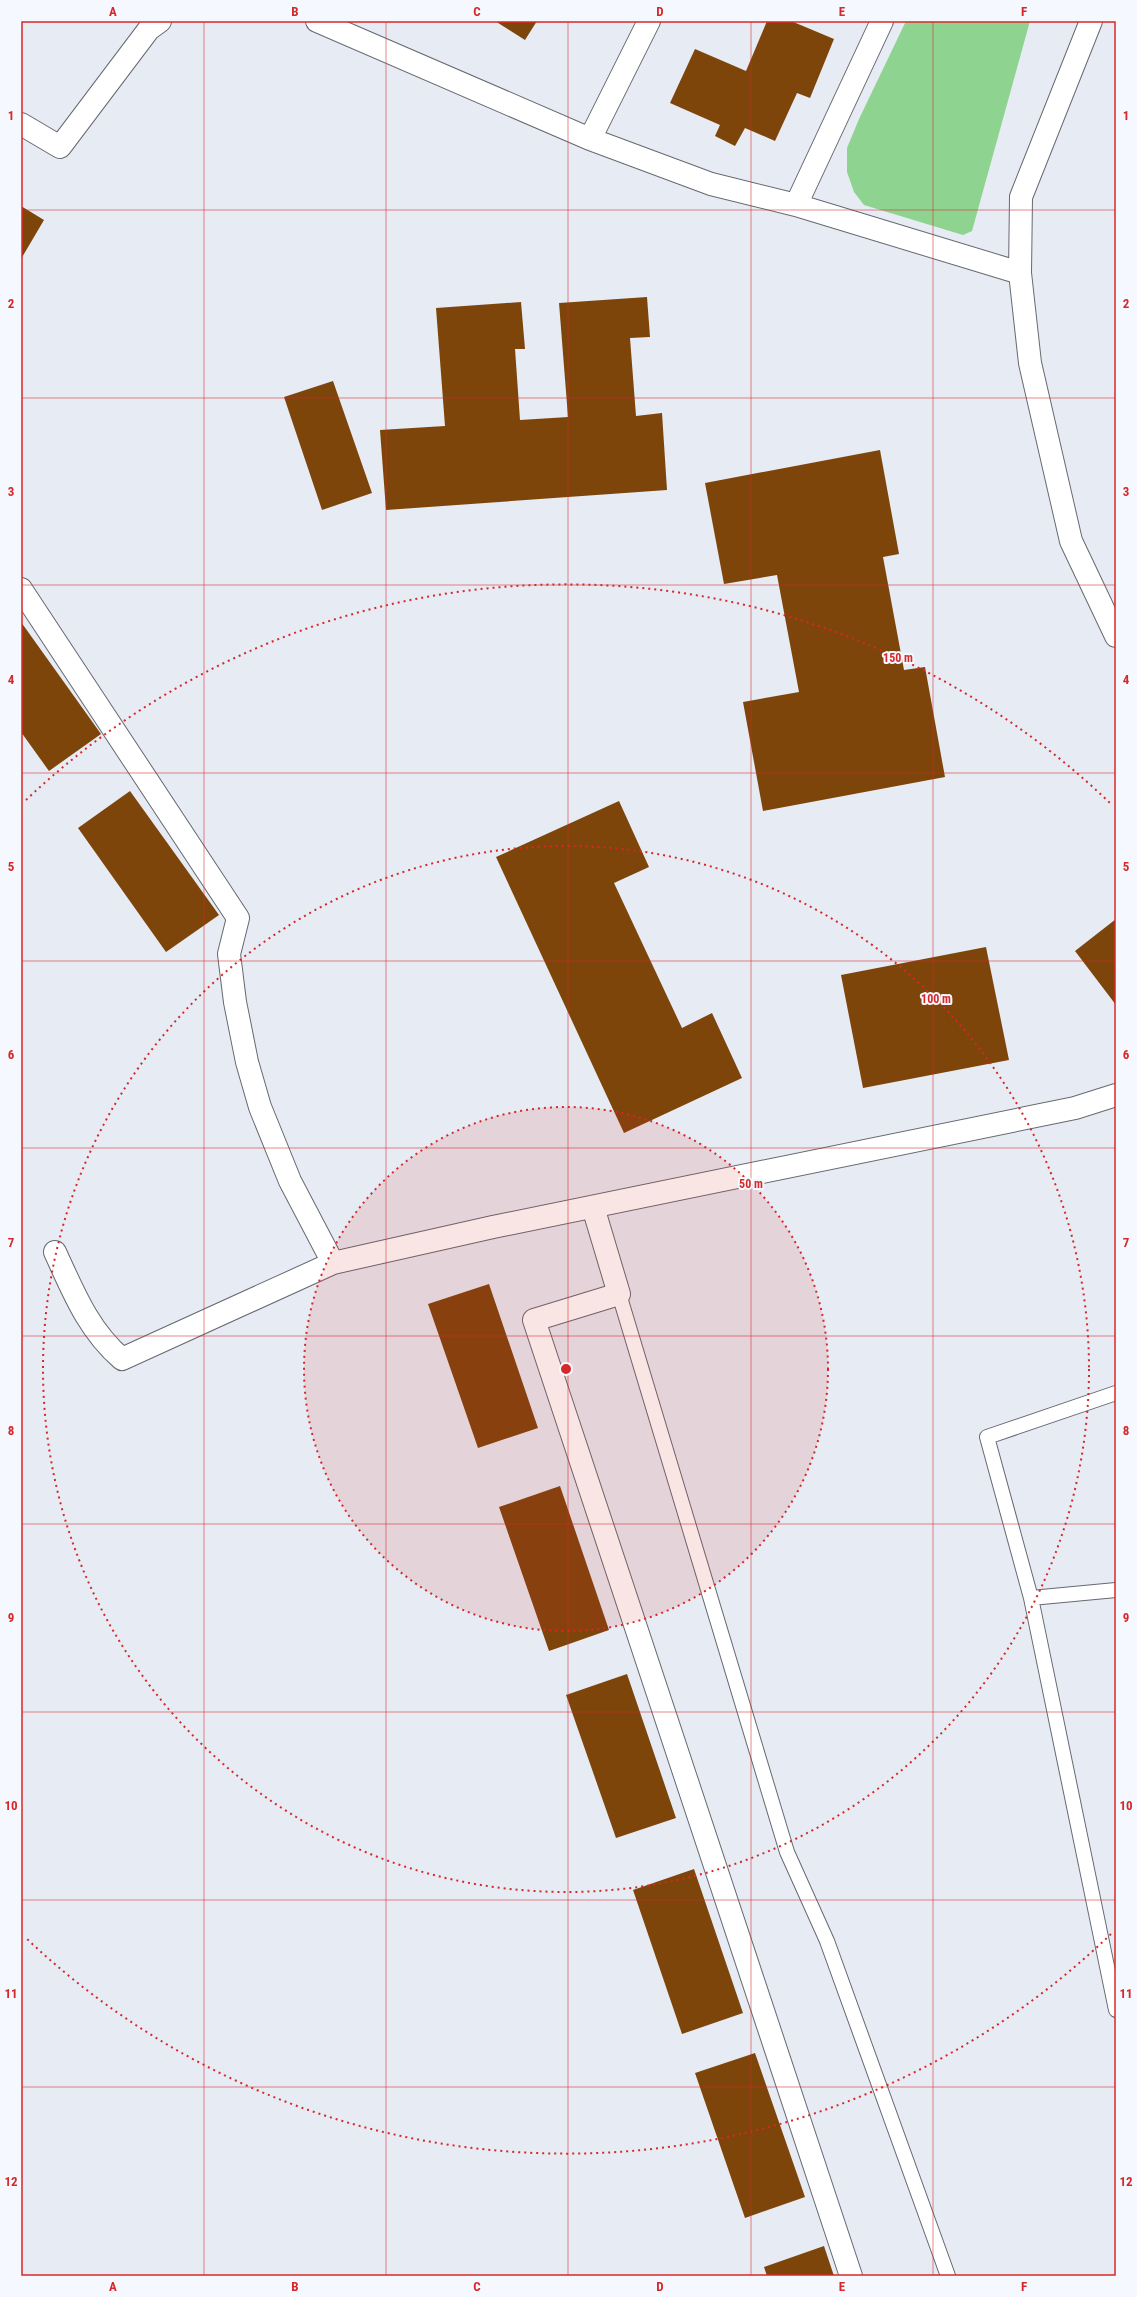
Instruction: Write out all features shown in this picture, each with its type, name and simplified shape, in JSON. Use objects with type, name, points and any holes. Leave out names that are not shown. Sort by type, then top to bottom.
[{"type":"street","points":[[21,124],[60,147],[149,29],[160,21]]},
{"type":"street","points":[[317,21],[590,139],[711,184],[796,205],[1020,272]]},
{"type":"street","points":[[590,139],[649,21]]},
{"type":"street","points":[[796,205],[882,21]]},
{"type":"street","points":[[1091,21],[1021,197],[1020,272],[1030,362],[1071,541],[1116,636]]},
{"type":"street","points":[[21,590],[238,918],[229,954],[235,1002],[247,1062],[260,1107],[290,1181],[333,1262]]},
{"type":"street","points":[[55,1252],[83,1314],[109,1348],[122,1359],[333,1262],[592,1207],[1075,1108],[1116,1095]]},
{"type":"street","points":[[592,1207],[619,1294],[534,1320],[851,2276]]},
{"type":"lane","points":[[619,1294],[787,1852],[827,1941],[948,2276]]},
{"type":"lane","points":[[1116,1393],[987,1437],[1031,1598],[1116,2010]]},
{"type":"lane","points":[[1031,1598],[1116,1590]]},
{"type":"green space","points":[[906,21],[1030,21],[972,231],[963,235],[864,205],[854,192],[847,172],[847,148],[859,119]]},
{"type":"building","points":[[495,21],[537,21],[525,40]]},
{"type":"building","points":[[767,21],[791,21],[834,39],[810,98],[797,93],[775,141],[745,128],[735,146],[715,136],[720,125],[670,103],[695,49],[746,71]]},
{"type":"building","points":[[21,206],[44,220],[21,259]]},
{"type":"building","points":[[647,297],[650,337],[630,338],[636,416],[662,413],[667,490],[386,510],[380,430],[445,426],[436,308],[521,302],[525,349],[515,349],[520,420],[568,417],[559,303]]},
{"type":"building","points":[[333,381],[372,493],[322,510],[284,397]]},
{"type":"building","points":[[880,450],[899,554],[883,557],[904,670],[925,667],[945,777],[763,811],[743,702],[799,692],[777,575],[724,584],[705,483]]},
{"type":"building","points":[[21,622],[101,734],[49,771],[21,732]]},
{"type":"building","points":[[130,791],[219,915],[166,952],[78,828]]},
{"type":"building","points":[[619,801],[649,867],[614,883],[682,1028],[712,1013],[742,1078],[624,1133],[496,857]]},
{"type":"building","points":[[1116,919],[1116,1005],[1075,951]]},
{"type":"building","points":[[986,947],[1009,1060],[863,1088],[841,975]]},
{"type":"building","points":[[489,1284],[538,1428],[478,1448],[428,1304]]},
{"type":"building","points":[[560,1486],[609,1630],[549,1651],[499,1507]]},
{"type":"building","points":[[627,1674],[676,1818],[616,1838],[566,1695]]},
{"type":"building","points":[[694,1869],[743,2013],[682,2034],[633,1890]]},
{"type":"building","points":[[755,2053],[805,2197],[745,2218],[695,2073]]},
{"type":"building","points":[[824,2246],[834,2276],[767,2276],[764,2267]]}]
